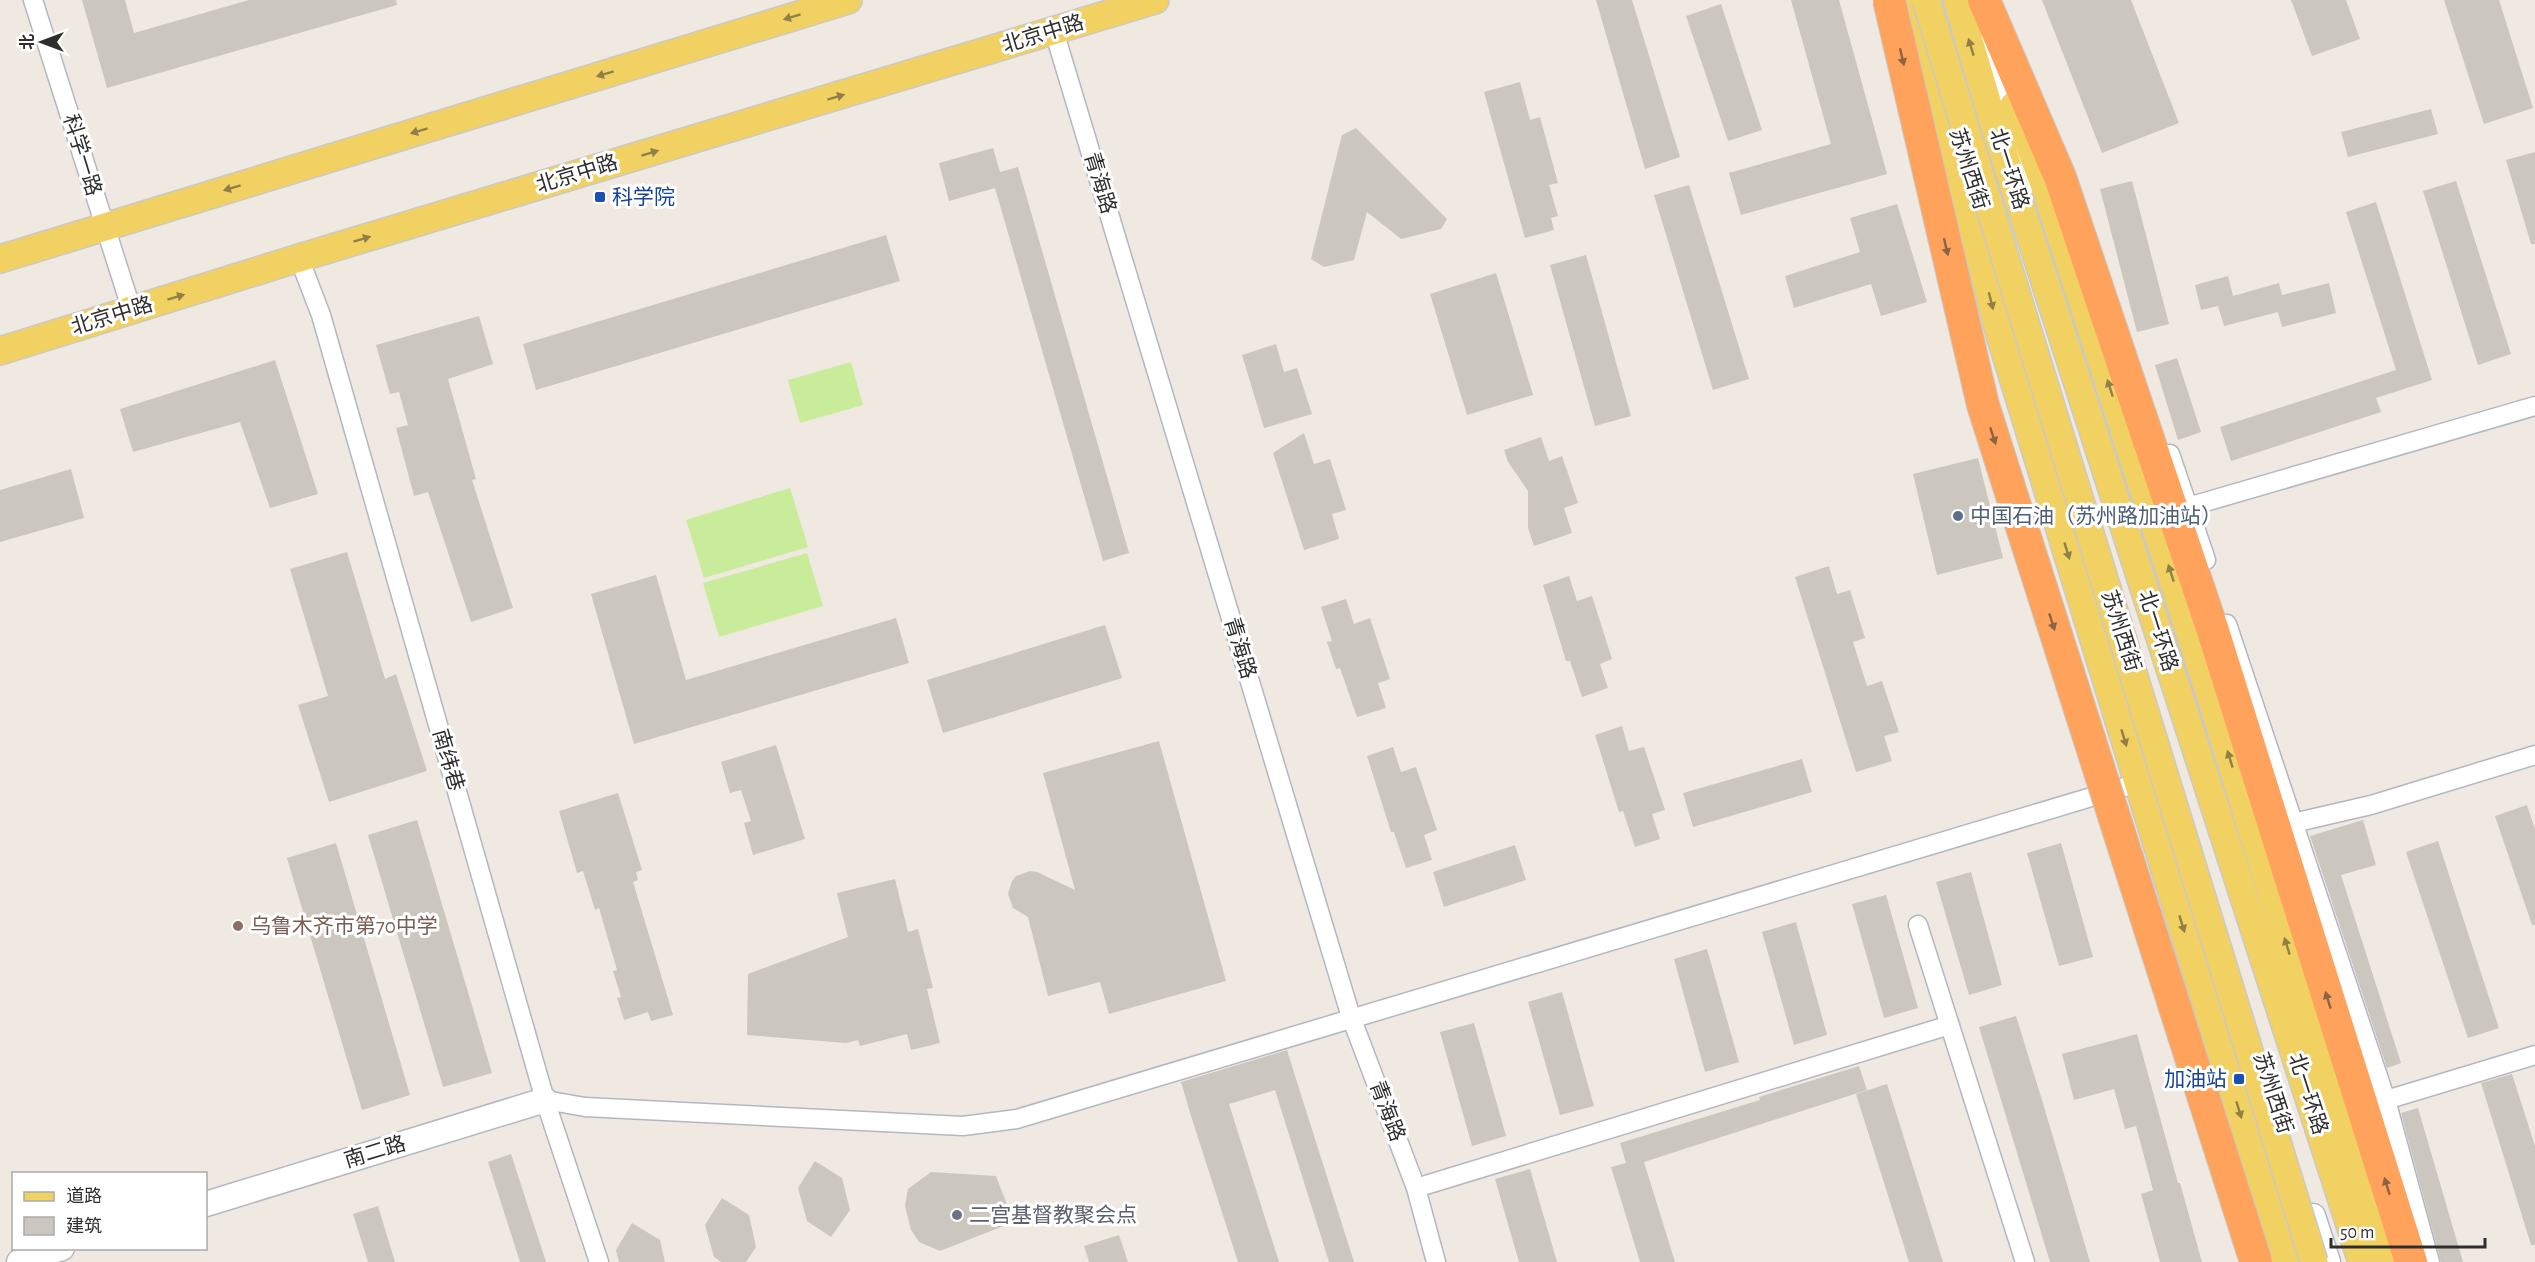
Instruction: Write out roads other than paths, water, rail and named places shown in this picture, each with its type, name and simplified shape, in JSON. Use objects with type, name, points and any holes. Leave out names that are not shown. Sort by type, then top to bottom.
[{"type":"highway","points":[[1889,0],[1983,405],[2256,1262]]},
{"type":"highway","points":[[1984,0],[2064,189],[2212,631],[2411,1262]]},
{"type":"main road","points":[[0,260],[848,0]]},
{"type":"main road","name":"北京中路","points":[[0,351],[299,258],[1155,0]]},
{"type":"main road","points":[[1914,0],[2000,335],[2286,1262]]},
{"type":"main road","name":"苏州西街","points":[[1914,0],[2328,1262]]},
{"type":"main road","name":"北一环路","points":[[1926,0],[2314,1262]]},
{"type":"main road","name":"北一环路","points":[[1957,0],[1992,118],[2362,1262]]},
{"type":"main road","name":"苏州西街","points":[[1976,0],[1991,45],[2040,242],[2370,1262]]},
{"type":"main road","points":[[1991,45],[2044,184],[2211,698],[2386,1262]]},
{"type":"main road","name":"南二路","points":[[207,1204],[545,1100]]},
{"type":"main road","points":[[19,1262],[56,1250]]},
{"type":"street","name":"科学一路","points":[[33,0],[132,310]]},
{"type":"street","name":"青海路","points":[[1054,31],[1351,1017],[1416,1188],[1436,1262]]},
{"type":"street","name":"南纬巷","points":[[299,258],[324,326],[545,1100],[599,1262]]},
{"type":"street","points":[[2188,507],[2535,406]]},
{"type":"street","points":[[2170,454],[2386,1100],[2430,1262]]},
{"type":"street","points":[[2293,823],[2371,805],[2535,755]]},
{"type":"street","points":[[545,1100],[585,1107],[963,1126],[1017,1119],[1351,1017],[2138,783]]},
{"type":"street","points":[[1918,925],[2025,1262]]},
{"type":"street","points":[[1416,1188],[1950,1025]]},
{"type":"street","points":[[2386,1100],[2535,1055]]},
{"type":"place","name":"科学院","points":[[600,197]]},
{"type":"place","name":"中国石油（苏州路加油站）","points":[[1958,516]]},
{"type":"place","name":"乌鲁木齐市第70中学","points":[[238,926]]},
{"type":"place","name":"加油站","points":[[2239,1079]]},
{"type":"place","name":"二宫基督教聚会点","points":[[957,1215]]}]
